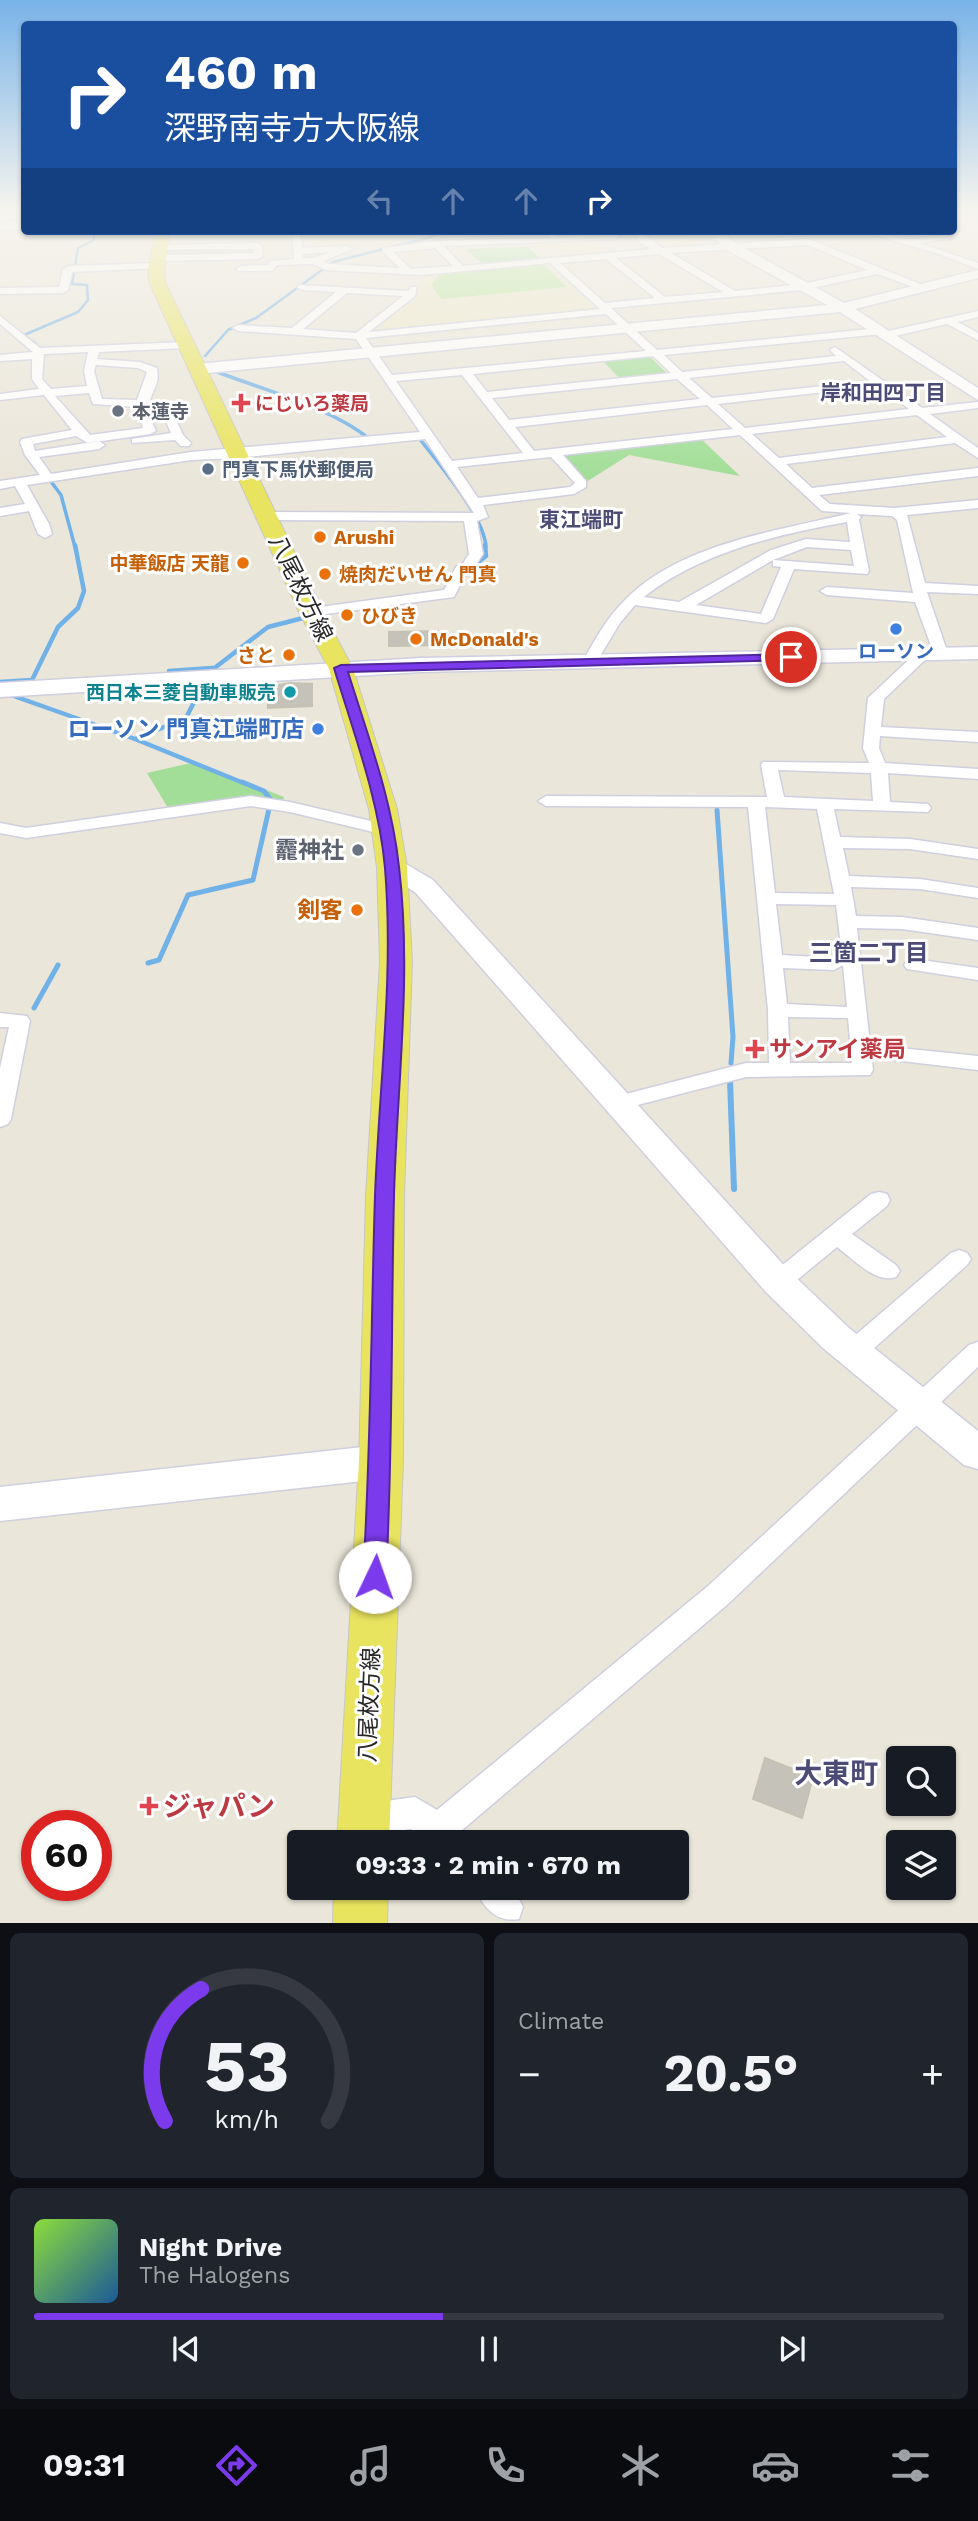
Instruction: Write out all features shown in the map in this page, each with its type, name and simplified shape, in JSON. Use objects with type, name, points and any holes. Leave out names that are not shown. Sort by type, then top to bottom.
[{"type":"main road","name":"八尾枚方線","points":[[164,298],[311,612],[341,668],[371,763],[392,867],[396,962],[385,1196],[381,1462],[364,1830]]},
{"type":"main road","points":[[360,1923],[361,1900]]},
{"type":"street","points":[[295,331],[335,298]]},
{"type":"street","points":[[359,336],[407,298]]},
{"type":"street","points":[[594,298],[827,508],[894,512],[903,518],[921,593],[931,655]]},
{"type":"street","points":[[238,328],[359,336],[685,298]]},
{"type":"street","points":[[822,298],[883,333],[978,397]]},
{"type":"street","points":[[93,356],[371,354],[841,308],[884,298]]},
{"type":"street","points":[[388,379],[817,337],[883,333],[978,314]]},
{"type":"street","points":[[0,319],[35,350],[37,379],[59,412],[77,426],[78,432],[88,439],[149,431],[139,404],[152,381],[153,370],[150,367],[93,356],[35,350],[0,348]]},
{"type":"street","points":[[949,320],[978,337]]},
{"type":"street","points":[[267,516],[482,517],[475,502],[359,336]]},
{"type":"street","points":[[817,337],[978,454]]},
{"type":"street","points":[[0,358],[35,350]]},
{"type":"street","points":[[93,356],[89,371],[97,402],[139,404]]},
{"type":"street","points":[[484,396],[846,358]]},
{"type":"street","points":[[465,371],[530,454]]},
{"type":"street","points":[[506,424],[879,383]]},
{"type":"street","points":[[0,397],[92,389]]},
{"type":"street","points":[[446,464],[917,411],[978,397]]},
{"type":"street","points":[[160,412],[169,415],[191,456]]},
{"type":"street","points":[[48,478],[31,455],[26,442],[78,432]]},
{"type":"street","points":[[0,485],[191,456],[237,454],[426,435]]},
{"type":"street","points":[[31,455],[178,436]]},
{"type":"street","points":[[776,461],[957,439]]},
{"type":"street","points":[[475,502],[574,491],[582,484],[553,452]]},
{"type":"street","points":[[809,492],[978,472]]},
{"type":"street","points":[[19,482],[34,507],[45,534]]},
{"type":"street","points":[[590,661],[605,635],[632,600],[647,587],[709,555],[795,528],[852,517],[978,504]]},
{"type":"street","points":[[0,512],[34,507]]},
{"type":"street","points":[[311,612],[449,594],[461,570],[468,566],[476,554],[470,517]]},
{"type":"street","points":[[760,562],[862,571],[852,517]]},
{"type":"street","points":[[680,608],[760,562],[807,543],[857,546]]},
{"type":"street","points":[[632,600],[765,619],[789,564]]},
{"type":"street","points":[[827,593],[978,590]]},
{"type":"street","points":[[883,805],[879,768],[871,748],[876,698],[931,655]]},
{"type":"street","points":[[0,690],[341,668],[974,655]]},
{"type":"street","points":[[874,731],[978,737]]},
{"type":"street","points":[[777,802],[769,765],[978,774]]},
{"type":"street","points":[[0,828],[26,833],[251,801],[290,807],[386,830]]},
{"type":"street","points":[[547,801],[777,802],[922,808]]},
{"type":"street","points":[[756,802],[778,1010],[780,1070]]},
{"type":"street","points":[[618,1103],[746,1070],[863,1070],[847,922],[834,842],[824,803]]},
{"type":"street","points":[[834,842],[910,844],[978,854]]},
{"type":"street","points":[[392,867],[424,886],[778,1282],[853,1352],[978,1453]]},
{"type":"street","points":[[766,898],[920,884],[978,893]]},
{"type":"street","points":[[847,922],[902,923],[978,934]]},
{"type":"street","points":[[773,961],[834,964]]},
{"type":"street","points":[[914,965],[937,964],[978,974]]},
{"type":"street","points":[[778,1010],[844,1013]]},
{"type":"street","points":[[0,1020],[20,1021],[0,1119]]},
{"type":"street","points":[[900,1055],[945,1053],[978,1063]]},
{"type":"street","points":[[778,1282],[879,1200]]},
{"type":"street","points":[[836,1235],[888,1270]]},
{"type":"street","points":[[853,1352],[959,1259]]},
{"type":"street","points":[[451,1830],[718,1595],[978,1352]]},
{"type":"street","points":[[0,1504],[381,1462]]},
{"type":"street","points":[[367,1830],[415,1813],[436,1830]]},
{"type":"shaded area","points":[[411,298],[583,298],[598,311],[375,332],[369,331]]},
{"type":"green space","points":[[648,355],[669,375],[621,380],[602,360]]},
{"type":"green space","points":[[699,437],[740,476],[629,455],[586,482],[559,453]]},
{"type":"green space","points":[[195,762],[284,797],[283,801],[251,798],[168,808],[147,773]]},
{"type":"building","name":"McDonald's","points":[[443,631],[444,645],[389,646],[389,632]]},
{"type":"building","name":"西日本三菱自動車販売","points":[[290,683],[312,684],[312,706],[268,708],[267,687]]},
{"type":"building","points":[[765,1758],[813,1777],[802,1818],[753,1799]]},
{"type":"waterway","points":[[32,348],[36,344],[24,335],[78,312],[88,298]]},
{"type":"waterway","points":[[205,356],[228,330],[256,318],[284,298]]},
{"type":"waterway","points":[[217,372],[316,408],[368,438]]},
{"type":"waterway","points":[[416,434],[468,504],[483,534],[486,547]]},
{"type":"waterway","points":[[49,479],[61,495],[75,547]]},
{"type":"waterway","points":[[0,682],[32,680],[58,627],[78,608],[84,591],[75,545]]},
{"type":"waterway","points":[[472,567],[486,556],[485,545]]},
{"type":"waterway","points":[[208,673],[268,627],[307,617]]},
{"type":"waterway","points":[[169,671],[212,668]]},
{"type":"waterway","points":[[135,739],[186,718],[205,680]]},
{"type":"waterway","points":[[11,695],[135,739]]},
{"type":"waterway","points":[[135,739],[246,784]]},
{"type":"waterway","points":[[148,963],[159,960],[188,895],[253,880],[271,800],[264,791],[242,782]]},
{"type":"waterway","points":[[717,810],[733,1037],[731,1063]]},
{"type":"waterway","points":[[34,1008],[58,965]]},
{"type":"waterway","points":[[730,1080],[734,1189]]},
{"type":"place","name":"にじいろ薬局","points":[[241,403]]},
{"type":"place","name":"本蓮寺","points":[[118,411]]},
{"type":"place","name":"門真下馬伏郵便局","points":[[208,469]]},
{"type":"place","name":"Arushi","points":[[320,537]]},
{"type":"place","name":"中華飯店 天龍","points":[[243,563]]},
{"type":"place","name":"焼肉だいせん 門真","points":[[325,574]]},
{"type":"place","name":"ひびき","points":[[347,615]]},
{"type":"place","name":"ローソン","points":[[896,629]]},
{"type":"place","name":"McDonald's","points":[[416,639]]},
{"type":"place","name":"さと","points":[[289,655]]},
{"type":"place","name":"西日本三菱自動車販売","points":[[290,692]]},
{"type":"place","name":"ローソン 門真江端町店","points":[[318,729]]},
{"type":"place","name":"龗神社","points":[[358,850]]},
{"type":"place","name":"剣客","points":[[357,910]]},
{"type":"place","name":"サンアイ薬局","points":[[755,1049]]},
{"type":"place","name":"ジャパン","points":[[149,1806]]},
{"type":"district","name":"岸和田四丁目","points":[[883,393]]},
{"type":"district","name":"東江端町","points":[[581,520]]},
{"type":"district","name":"三箇二丁目","points":[[869,953]]},
{"type":"district","name":"大東町","points":[[836,1773]]},
{"type":"route","points":[[375,1577],[381,1462],[385,1196],[396,962],[392,867],[383,809],[341,668],[791,657]]}]
